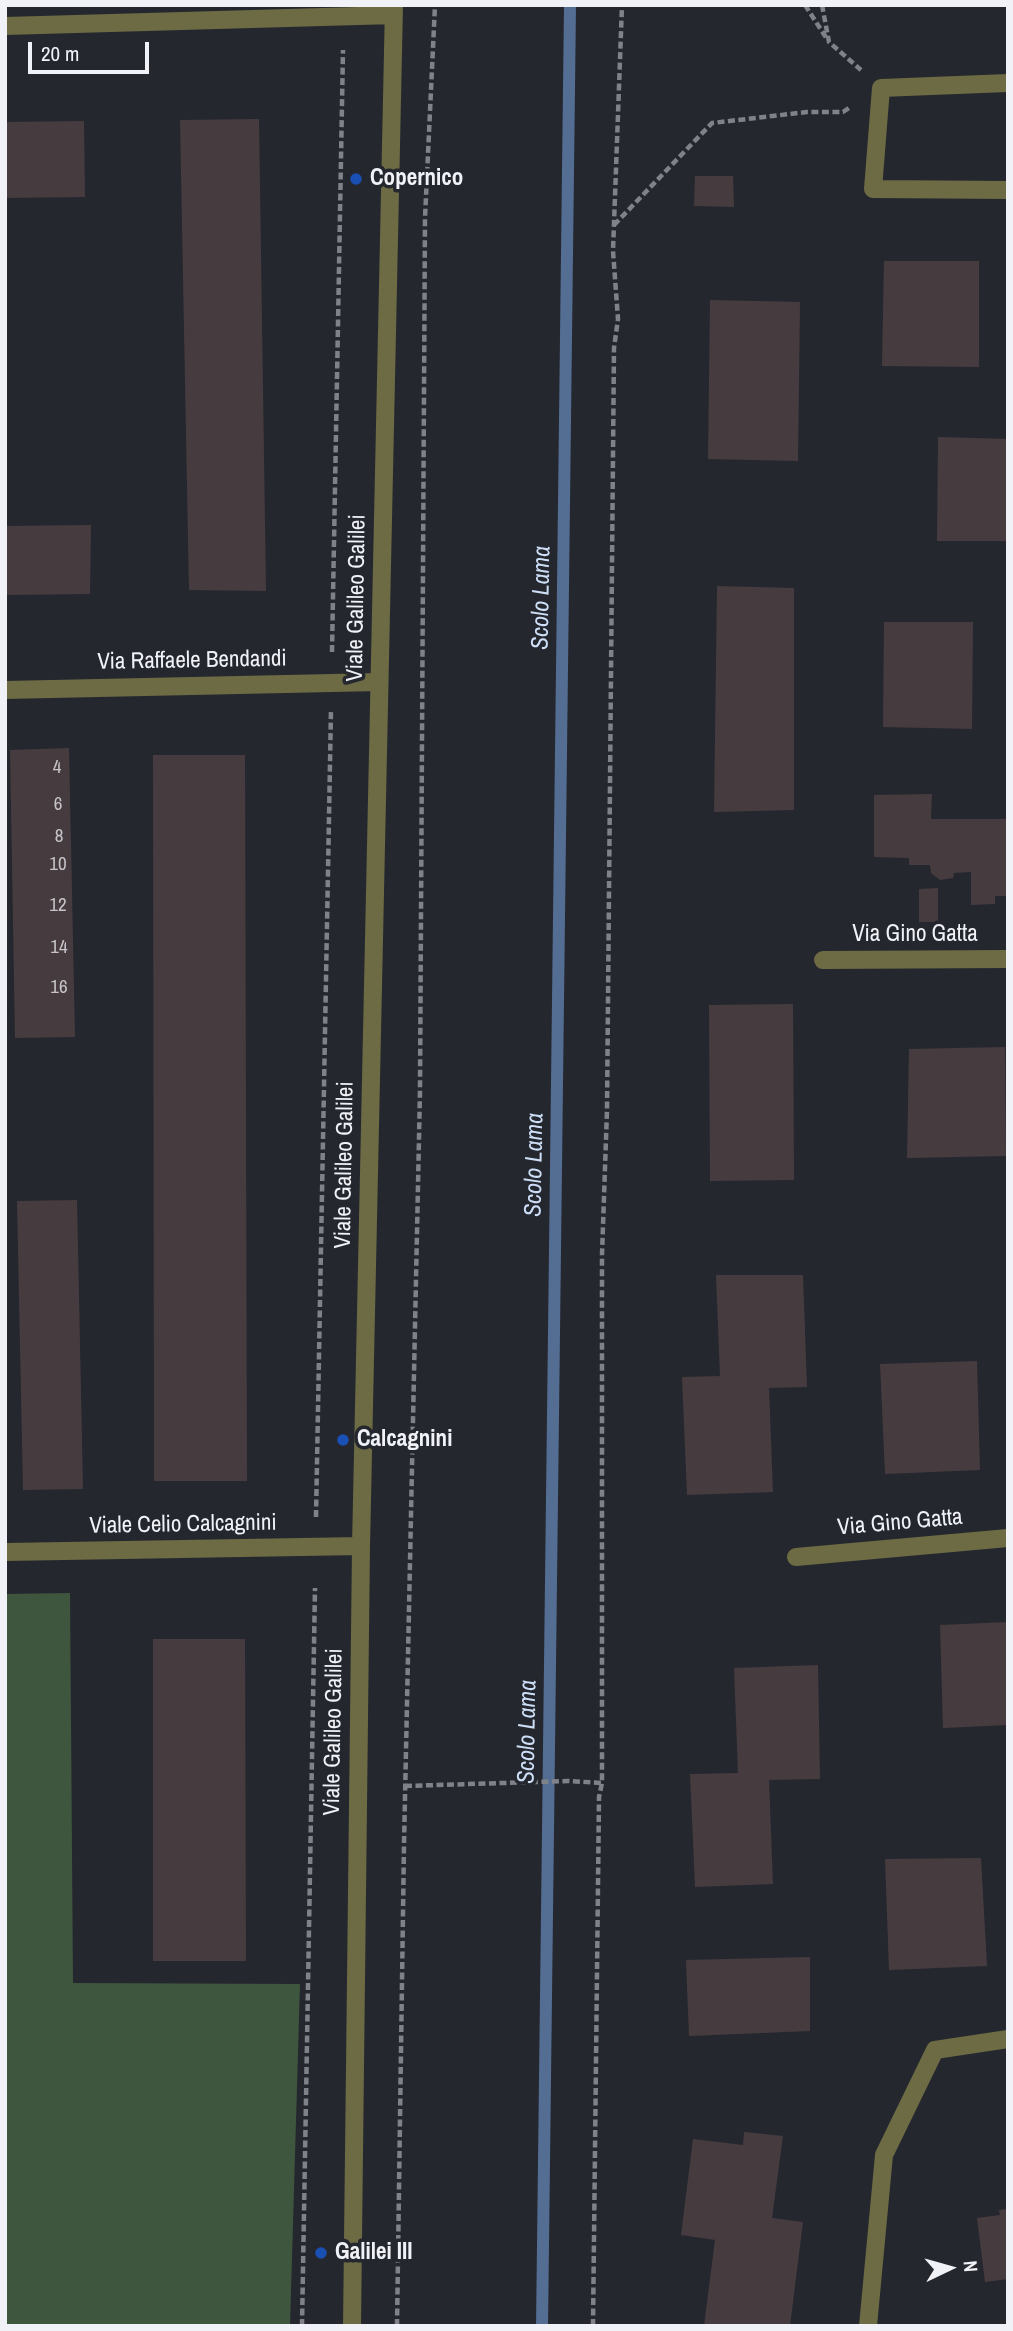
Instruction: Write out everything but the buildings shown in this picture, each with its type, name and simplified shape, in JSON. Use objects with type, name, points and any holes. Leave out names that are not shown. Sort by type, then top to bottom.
[{"type":"street","points":[[5,26],[394,10]]},
{"type":"street","name":"Viale Galileo Galilei","points":[[352,2326],[361,1546],[394,10]]},
{"type":"street","points":[[1008,83],[881,88],[873,190],[1008,190]]},
{"type":"street","name":"Via Raffaele Bendandi","points":[[5,690],[379,682]]},
{"type":"street","name":"Via Gino Gatta","points":[[823,960],[1008,959]]},
{"type":"street","name":"Via Gino Gatta","points":[[796,1557],[1008,1538]]},
{"type":"street","name":"Viale Celio Calcagnini","points":[[5,1552],[361,1546]]},
{"type":"street","points":[[868,2326],[884,2155],[929,2062],[935,2050],[1008,2039]]},
{"type":"path","points":[[397,2326],[420,1091],[425,218],[435,5]]},
{"type":"path","points":[[593,2326],[599,1797],[602,1783],[602,1255],[607,1110],[614,348],[618,319],[613,251],[622,5]]},
{"type":"path","points":[[614,225],[712,123],[807,111],[844,112],[881,88],[829,42],[805,5]]},
{"type":"path","points":[[822,5],[829,42]]},
{"type":"path","points":[[332,652],[343,50]]},
{"type":"path","points":[[316,1521],[331,708]]},
{"type":"path","points":[[302,2326],[315,1588]]},
{"type":"path","points":[[405,1786],[569,1781],[602,1783]]},
{"type":"green space","points":[[70,1593],[73,1983],[300,1984],[290,2326],[5,2326],[5,1594]]},
{"type":"waterway","name":"Scolo Lama","points":[[542,2326],[570,5]]},
{"type":"place","name":"Copernico","points":[[356,179]]},
{"type":"place","name":"Calcagnini","points":[[343,1440]]},
{"type":"place","name":"Galilei III","points":[[321,2253]]}]
